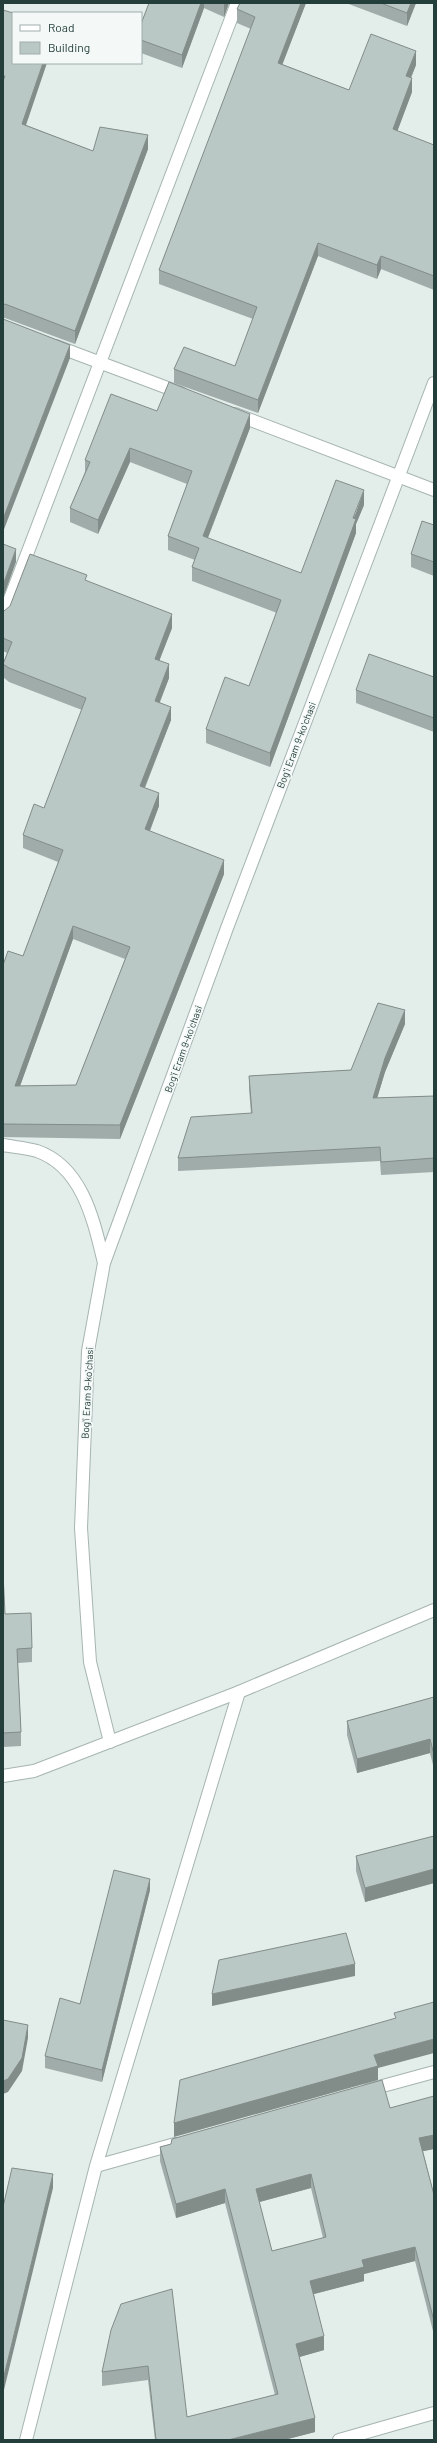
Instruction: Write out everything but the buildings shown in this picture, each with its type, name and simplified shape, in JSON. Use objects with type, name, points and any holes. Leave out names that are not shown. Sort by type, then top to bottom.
[{"type":"street","points":[[3,616],[237,3]]},
{"type":"street","points":[[48,343],[189,396]]},
{"type":"street","name":"Bogʻi Eram 9-koʻchasi","points":[[110,1742],[90,1662],[80,1528],[88,1351],[104,1263],[227,928],[434,383]]},
{"type":"street","points":[[227,410],[434,490]]},
{"type":"street","points":[[3,1145],[37,1152],[63,1167],[82,1192],[94,1223],[104,1263]]},
{"type":"street","points":[[3,1776],[34,1771],[110,1742],[239,1692],[434,1610]]},
{"type":"street","points":[[26,2440],[96,2166],[239,1692]]},
{"type":"street","points":[[357,2093],[434,2072]]},
{"type":"street","points":[[96,2166],[188,2140]]},
{"type":"street","points":[[339,2440],[434,2413]]}]
